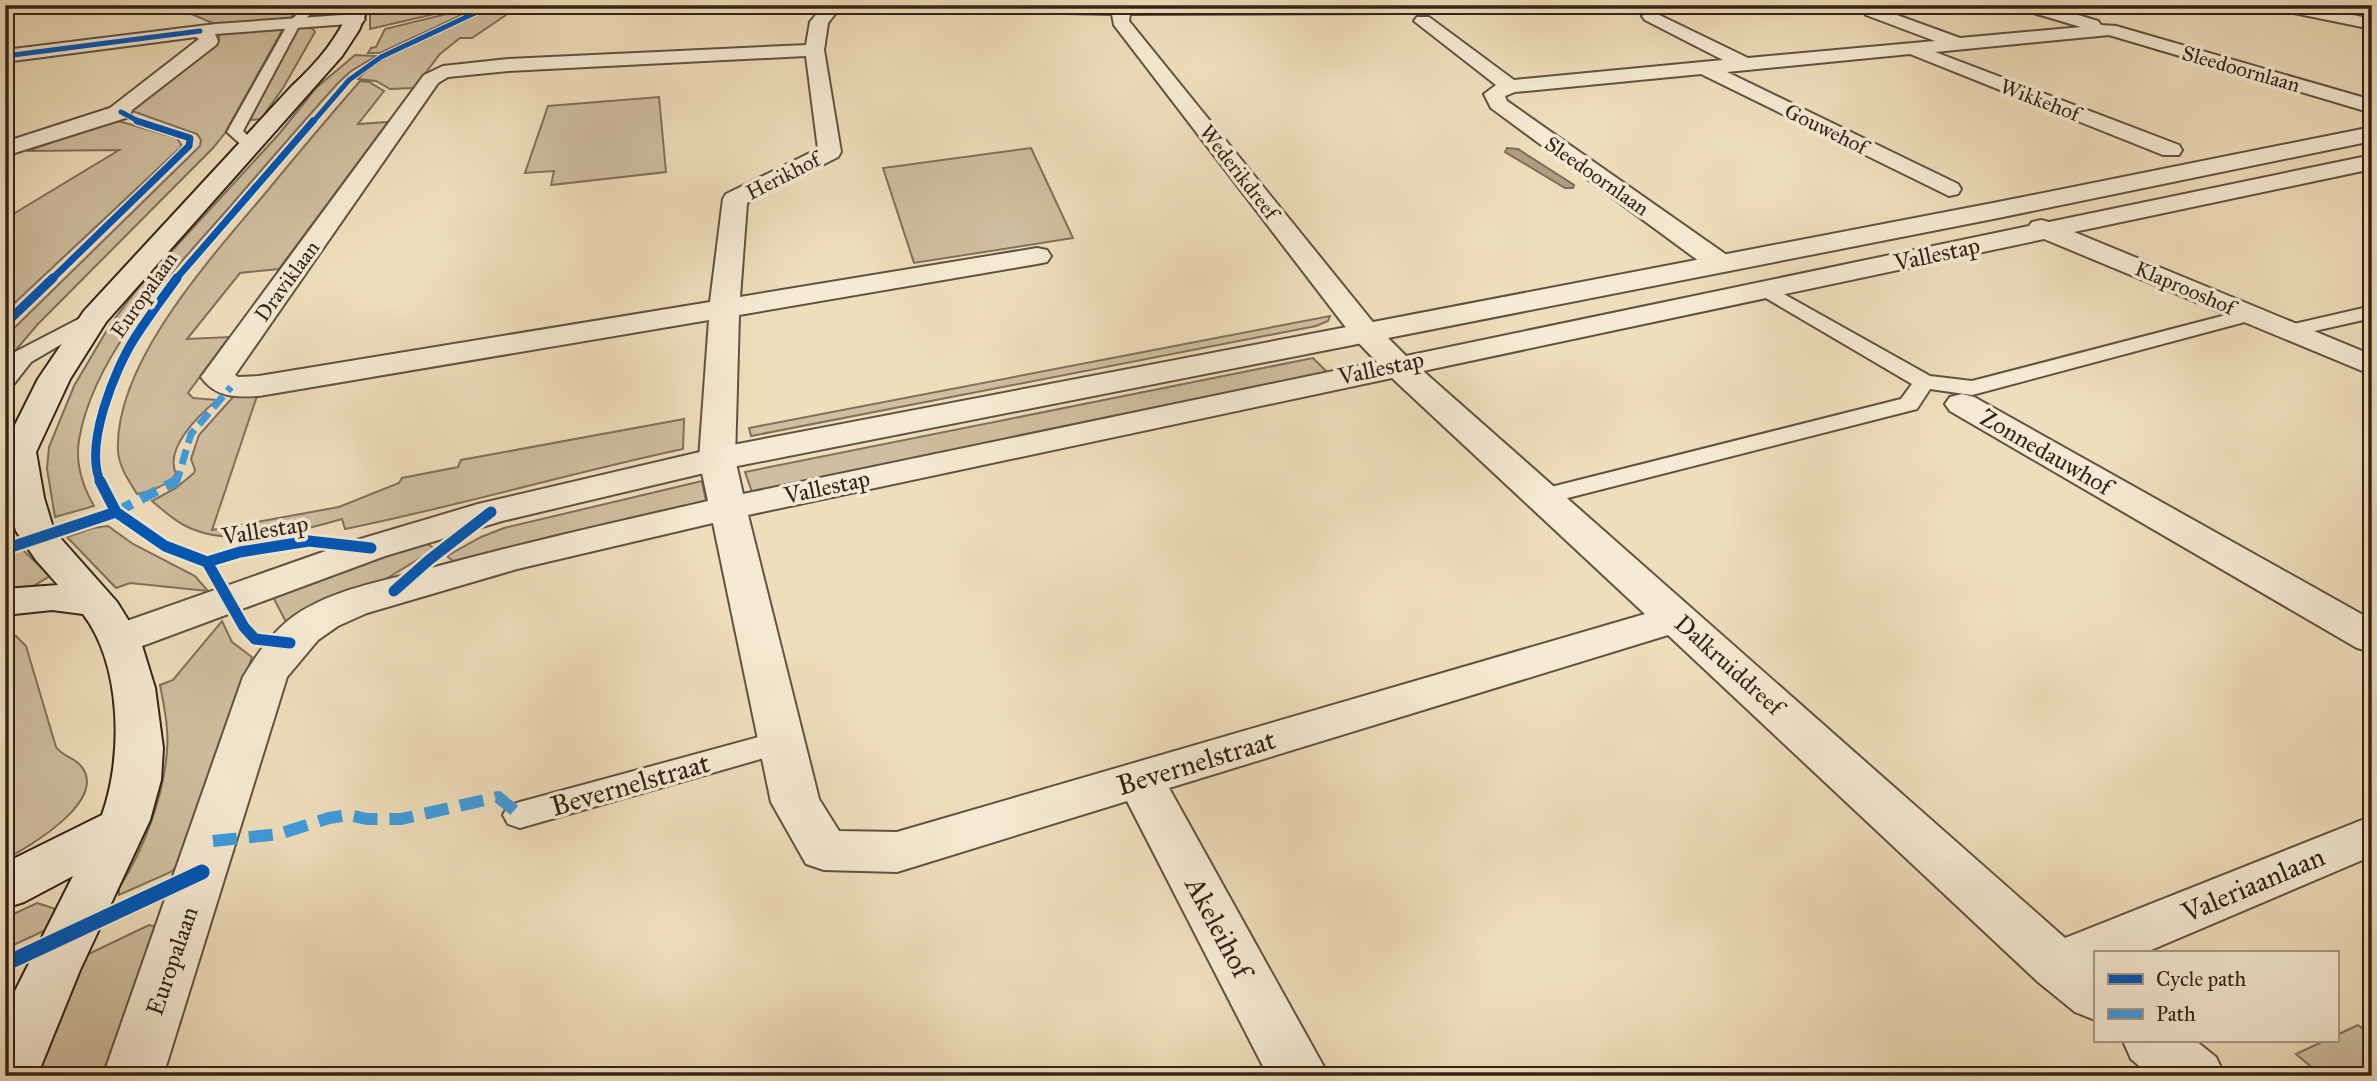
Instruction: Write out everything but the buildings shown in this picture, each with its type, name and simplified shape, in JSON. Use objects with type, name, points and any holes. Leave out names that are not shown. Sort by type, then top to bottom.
[{"type":"street","name":"Herikhof","points":[[718,459],[724,310],[735,200],[830,152],[816,50],[819,23],[834,5]]},
{"type":"street","points":[[921,5],[1391,8]]},
{"type":"street","name":"Sleedoornlaan","points":[[2026,5],[2372,107]]},
{"type":"street","points":[[2279,5],[2372,24]]},
{"type":"street","name":"Wederikdreef","points":[[1121,7],[1120,21],[1365,332]]},
{"type":"street","name":"Sleedoornlaan","points":[[1872,11],[1961,44]]},
{"type":"street","points":[[5,56],[200,31],[295,22],[348,12]]},
{"type":"street","name":"Europalaan","points":[[299,90],[300,71],[316,45],[348,12]]},
{"type":"street","name":"Europalaan","points":[[107,621],[38,538],[12,460],[54,380],[94,317],[299,90],[323,70],[340,48],[348,12]]},
{"type":"street","points":[[1651,16],[1745,64]]},
{"type":"street","points":[[1423,21],[1510,86]]},
{"type":"street","name":"Sleedoornlaan","points":[[1721,264],[1498,104],[1494,94],[1510,86],[2110,30]]},
{"type":"street","points":[[5,149],[121,112],[121,108],[209,41],[200,31]]},
{"type":"street","name":"Wikkehof","points":[[1910,49],[2171,150]]},
{"type":"street","name":"Draviklaan","points":[[724,310],[258,386],[231,387],[217,377],[402,123],[430,79],[443,72],[508,65],[816,50]]},
{"type":"street","name":"Gouwehof","points":[[1704,68],[1949,189]]},
{"type":"street","name":"Vallestap","points":[[107,621],[348,556],[491,512],[718,459],[1998,210],[2372,134]]},
{"type":"street","name":"Vallestap","points":[[290,643],[310,625],[365,599],[475,568],[728,508],[1397,365],[2372,162]]},
{"type":"street","name":"Klaprooshof","points":[[1998,210],[2372,366]]},
{"type":"street","points":[[724,310],[1037,256]]},
{"type":"street","name":"Dalkruiddreef","points":[[1365,332],[1397,365],[2076,980]]},
{"type":"street","name":"Zonnedauwhof","points":[[1962,404],[2372,638]]},
{"type":"street","name":"Bevernelstraat","points":[[718,459],[794,802],[824,850],[897,852],[1679,618]]},
{"type":"street","points":[[5,602],[52,597],[107,621],[132,686],[138,730],[137,779],[121,828],[34,1007],[7,1076]]},
{"type":"street","name":"Europalaan","points":[[133,1076],[265,677],[274,661],[290,643]]},
{"type":"street","name":"Akeleihof","points":[[1140,779],[1299,1076]]},
{"type":"street","points":[[5,887],[121,828]]},
{"type":"street","name":"Valeriaanlaan","points":[[2135,951],[2372,835]]},
{"type":"street","name":"Valeriaanlaan","points":[[2076,980],[2094,971]]},
{"type":"street","points":[[2153,1042],[2195,1076]]},
{"type":"lane","points":[[251,146],[235,132],[295,22],[314,5]]},
{"type":"lane","points":[[1766,290],[1924,382],[1972,388],[2249,315]]},
{"type":"lane","points":[[2288,331],[2372,312]]},
{"type":"lane","points":[[5,380],[23,357],[94,317]]},
{"type":"lane","points":[[1544,496],[1909,404],[1924,382]]},
{"type":"lane","name":"Bevernelstraat","points":[[520,815],[781,742]]},
{"type":"shaded area","points":[[196,5],[308,5],[288,19],[217,25],[189,13]]},
{"type":"shaded area","points":[[370,5],[473,5],[370,29]]},
{"type":"shaded area","points":[[483,5],[380,53],[368,53],[371,48],[376,47],[385,29]]},
{"type":"shaded area","points":[[496,5],[592,5],[518,7],[472,38],[460,38],[440,54],[414,88],[390,89],[376,81],[358,79],[402,48]]},
{"type":"shaded area","points":[[303,26],[315,32],[283,88],[261,119],[250,120],[297,27]]},
{"type":"shaded area","points":[[284,27],[225,133],[213,148],[37,325],[5,363],[5,337],[200,146],[201,140],[197,134],[135,112],[132,110],[135,106],[218,43],[220,33]]},
{"type":"shaded area","points":[[355,55],[376,56],[351,71],[339,82],[159,288],[117,346],[87,408],[79,440],[80,474],[94,506],[55,517],[47,469],[49,447],[74,386],[110,325],[138,288],[279,134],[316,88]]},
{"type":"shaded area","points":[[360,81],[369,82],[384,91],[358,124],[388,122],[279,269],[240,273],[187,339],[229,337],[188,393],[193,398],[217,400],[193,423],[179,443],[174,464],[176,474],[159,487],[137,494],[122,468],[118,451],[121,418],[132,383],[148,349],[169,314],[217,250]]},
{"type":"shaded area","points":[[659,97],[666,172],[551,185],[554,171],[525,173],[548,106]]},
{"type":"shaded area","points":[[115,120],[177,138],[182,146],[5,312],[5,219],[119,150],[27,151]]},
{"type":"shaded area","points":[[1031,148],[1073,238],[914,263],[883,168]]},
{"type":"shaded area","points":[[1507,148],[1518,149],[1574,185],[1573,188],[1565,188],[1505,152]]},
{"type":"shaded area","points":[[1330,316],[1328,321],[1316,326],[751,436],[749,428]]},
{"type":"shaded area","points":[[1313,358],[1328,373],[752,492],[745,472]]},
{"type":"shaded area","points":[[258,393],[212,530],[339,507],[399,483],[402,478],[458,467],[461,460],[684,419],[683,449],[345,529],[342,519],[287,533],[228,537],[209,534],[181,524],[152,501],[176,488],[194,473],[191,459],[199,435],[233,397]]},
{"type":"shaded area","points":[[702,481],[706,501],[549,537],[455,563],[447,556],[504,528]]},
{"type":"shaded area","points":[[108,526],[133,544],[195,576],[208,591],[130,583],[116,588],[67,537]]},
{"type":"shaded area","points":[[426,543],[435,549],[376,585],[306,611],[286,622],[273,597],[367,562]]},
{"type":"shaded area","points":[[23,550],[50,576],[30,588],[5,590],[5,556]]},
{"type":"shaded area","points":[[222,621],[232,642],[252,657],[179,865],[171,872],[119,895],[119,888],[137,856],[151,822],[162,785],[167,734],[160,685],[173,680]]},
{"type":"shaded area","points":[[5,633],[16,636],[26,646],[56,747],[81,766],[87,779],[84,793],[62,821],[31,845],[5,859]]},
{"type":"shaded area","points":[[37,903],[59,910],[46,930],[5,949],[5,918]]},
{"type":"shaded area","points":[[149,925],[157,927],[105,1076],[30,1076],[80,958]]},
{"type":"shaded area","points":[[2358,1025],[2372,1036],[2372,1076],[2322,1076],[2296,1054],[2322,1042],[2338,1042],[2338,1035]]},
{"type":"marked path","points":[[116,512],[177,481],[191,434],[231,387]]},
{"type":"marked path","points":[[213,841],[279,834],[329,818],[349,815],[367,819],[401,819],[498,797],[520,815]]},
{"type":"cycle path","points":[[290,643],[255,639],[244,627],[207,562],[165,546],[116,512],[98,477],[94,445],[106,400],[134,338],[182,271],[349,80],[399,47],[492,5]]},
{"type":"cycle path","points":[[921,5],[1197,10],[1434,5]]},
{"type":"cycle path","points":[[5,56],[200,31]]},
{"type":"cycle path","points":[[5,324],[126,210],[189,146],[190,138],[133,120],[121,112]]},
{"type":"cycle path","points":[[5,549],[116,512]]},
{"type":"cycle path","points":[[394,591],[491,512]]},
{"type":"cycle path","points":[[207,562],[240,552],[309,541],[371,548]]},
{"type":"cycle path","points":[[5,964],[202,872]]}]
